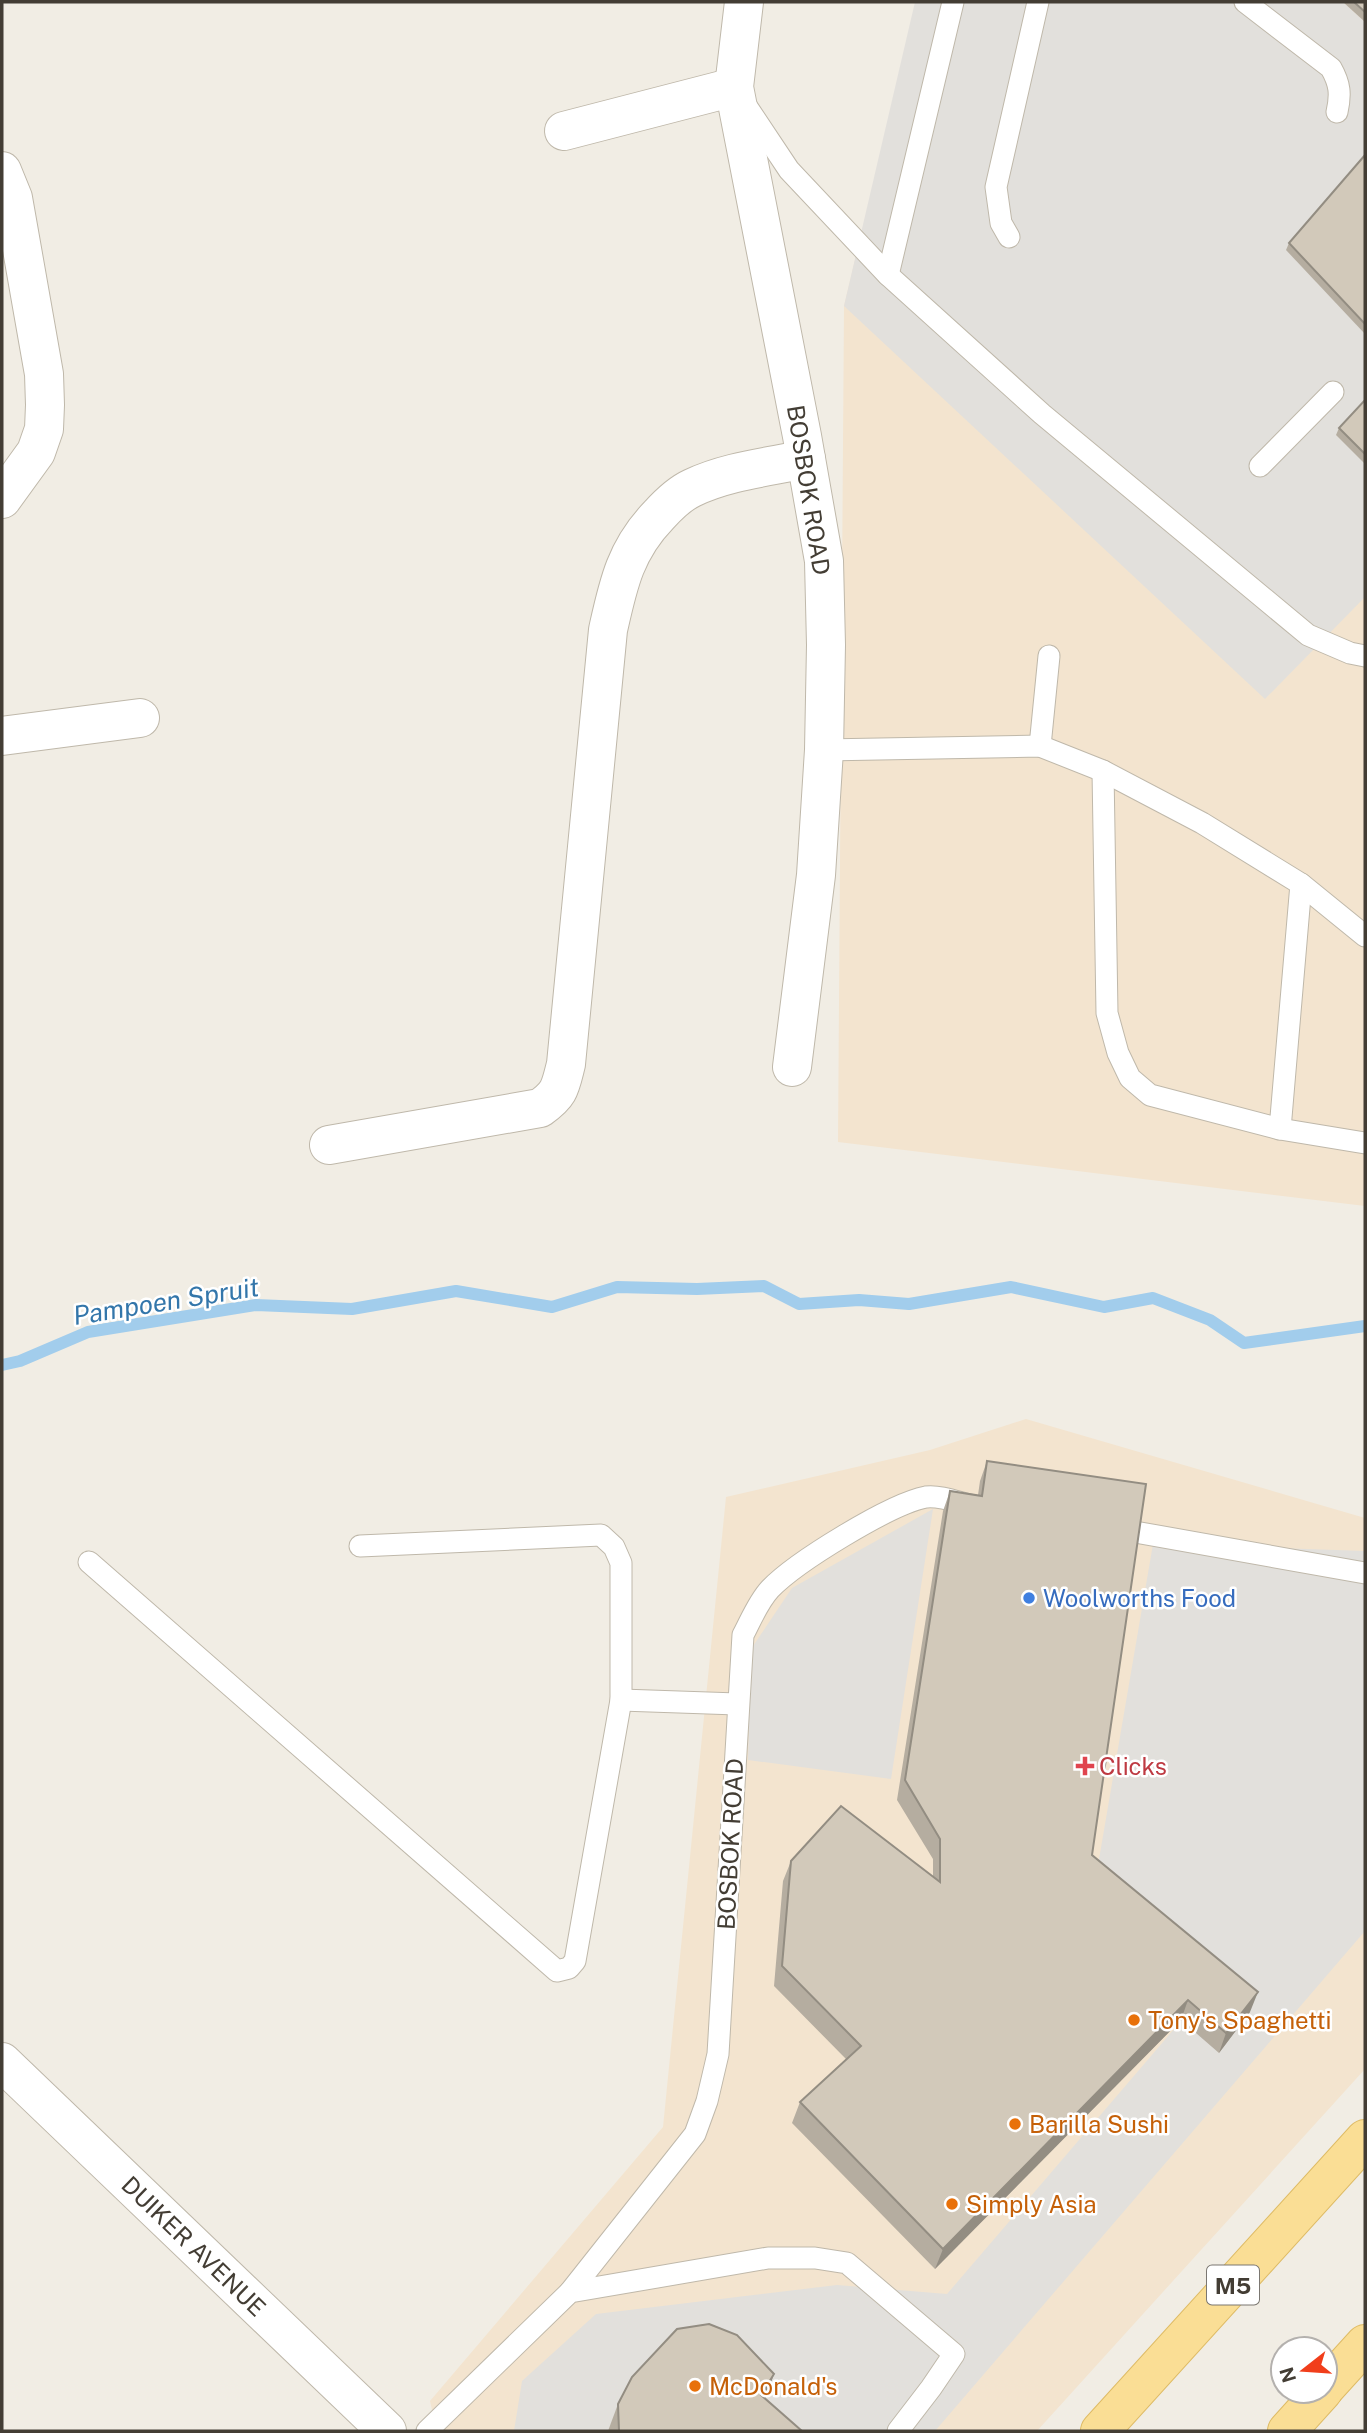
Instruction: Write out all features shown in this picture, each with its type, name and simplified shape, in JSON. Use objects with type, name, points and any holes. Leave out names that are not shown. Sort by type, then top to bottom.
[{"type":"main road","name":"M5","points":[[1100,2431],[1365,2139]]},
{"type":"main road","points":[[1339,2373],[1365,2344]]},
{"type":"main road","points":[[1287,2431],[1310,2405]]},
{"type":"street","name":"BOSBOK ROAD","points":[[744,2],[734,87],[824,561],[824,750],[816,875],[792,1067]]},
{"type":"street","points":[[564,131],[734,87]]},
{"type":"street","points":[[2,172],[13,198],[44,374],[45,405],[44,429],[36,452],[2,499]]},
{"type":"street","points":[[329,1144],[540,1108],[554,1098],[561,1085],[566,1064],[608,631],[618,585],[630,552],[659,514],[673,500],[692,488],[723,477],[806,459]]},
{"type":"street","points":[[2,736],[141,718]]},
{"type":"street","name":"DUIKER AVENUE","points":[[2,2062],[387,2431]]},
{"type":"lane","points":[[888,275],[953,2]]},
{"type":"lane","points":[[1009,237],[1001,223],[996,187],[1038,2]]},
{"type":"lane","points":[[1245,2],[1331,68],[1338,81],[1340,96],[1337,112]]},
{"type":"lane","points":[[734,87],[789,170],[888,275],[1042,414],[1308,635],[1350,653],[1365,656]]},
{"type":"lane","points":[[1260,466],[1333,392]]},
{"type":"lane","points":[[1040,746],[1049,656]]},
{"type":"lane","points":[[824,750],[1040,746],[1103,771],[1202,824],[1301,884],[1365,936]]},
{"type":"lane","points":[[1103,771],[1107,1013],[1118,1053],[1130,1078],[1150,1095],[1280,1129],[1365,1143]]},
{"type":"lane","points":[[1280,1129],[1301,884]]},
{"type":"lane","name":"BOSBOK ROAD","points":[[427,2431],[570,2292],[695,2134],[707,2101],[718,2054],[737,1704],[743,1635],[755,1611],[770,1590],[803,1561],[906,1503],[932,1497],[976,1507]]},
{"type":"lane","points":[[1135,1532],[1365,1573]]},
{"type":"lane","points":[[89,1562],[557,1971],[569,1968],[575,1961],[621,1700],[621,1563],[614,1546],[601,1535],[360,1546]]},
{"type":"lane","points":[[621,1700],[737,1704]]},
{"type":"lane","points":[[570,2292],[768,2258],[815,2258],[847,2263],[954,2354],[898,2431]]},
{"type":"shaded area","points":[[915,2],[1343,2],[1365,22],[1365,597],[1265,699],[844,306]]},
{"type":"shaded area","points":[[917,2],[1365,2],[1365,1206],[838,1142],[844,306]]},
{"type":"shaded area","points":[[1026,1419],[1365,1518],[1365,2069],[1037,2431],[437,2431],[430,2401],[663,2127],[726,1497],[930,1450]]},
{"type":"shaded area","points":[[933,1509],[891,1779],[748,1760],[751,1649],[792,1588]]},
{"type":"shaded area","points":[[1153,1544],[1365,1551],[1365,1931],[935,2431],[514,2431],[522,2381],[596,2314],[837,2285],[947,2294],[1223,1972],[1097,1871]]},
{"type":"building","points":[[1354,2],[1365,2],[1365,12]]},
{"type":"building","points":[[1365,155],[1365,324],[1289,243]]},
{"type":"building","points":[[1365,400],[1365,454],[1339,428]]},
{"type":"building","points":[[987,1461],[1146,1484],[1092,1855],[1258,1992],[1226,2033],[1188,2000],[943,2249],[800,2102],[861,2046],[782,1966],[791,1861],[841,1806],[940,1882],[940,1839],[905,1780],[950,1491],[982,1496]]},
{"type":"building","name":"McDonald's","points":[[709,2324],[737,2335],[774,2374],[761,2395],[802,2431],[619,2431],[618,2404],[632,2377],[677,2329]]},
{"type":"waterway","name":"Pampoen Spruit","points":[[2,1365],[20,1361],[88,1332],[256,1305],[352,1309],[456,1291],[552,1307],[617,1287],[697,1289],[764,1286],[799,1304],[859,1300],[909,1304],[1011,1287],[1104,1307],[1153,1298],[1210,1320],[1244,1343],[1365,1326]]},
{"type":"place","name":"Woolworths Food","points":[[1029,1598]]},
{"type":"place","name":"Clicks","points":[[1085,1766]]},
{"type":"place","name":"Tony's Spaghetti","points":[[1134,2020]]},
{"type":"place","name":"Barilla Sushi","points":[[1015,2124]]},
{"type":"place","name":"Simply Asia","points":[[952,2204]]},
{"type":"place","name":"McDonald's","points":[[695,2386]]}]
